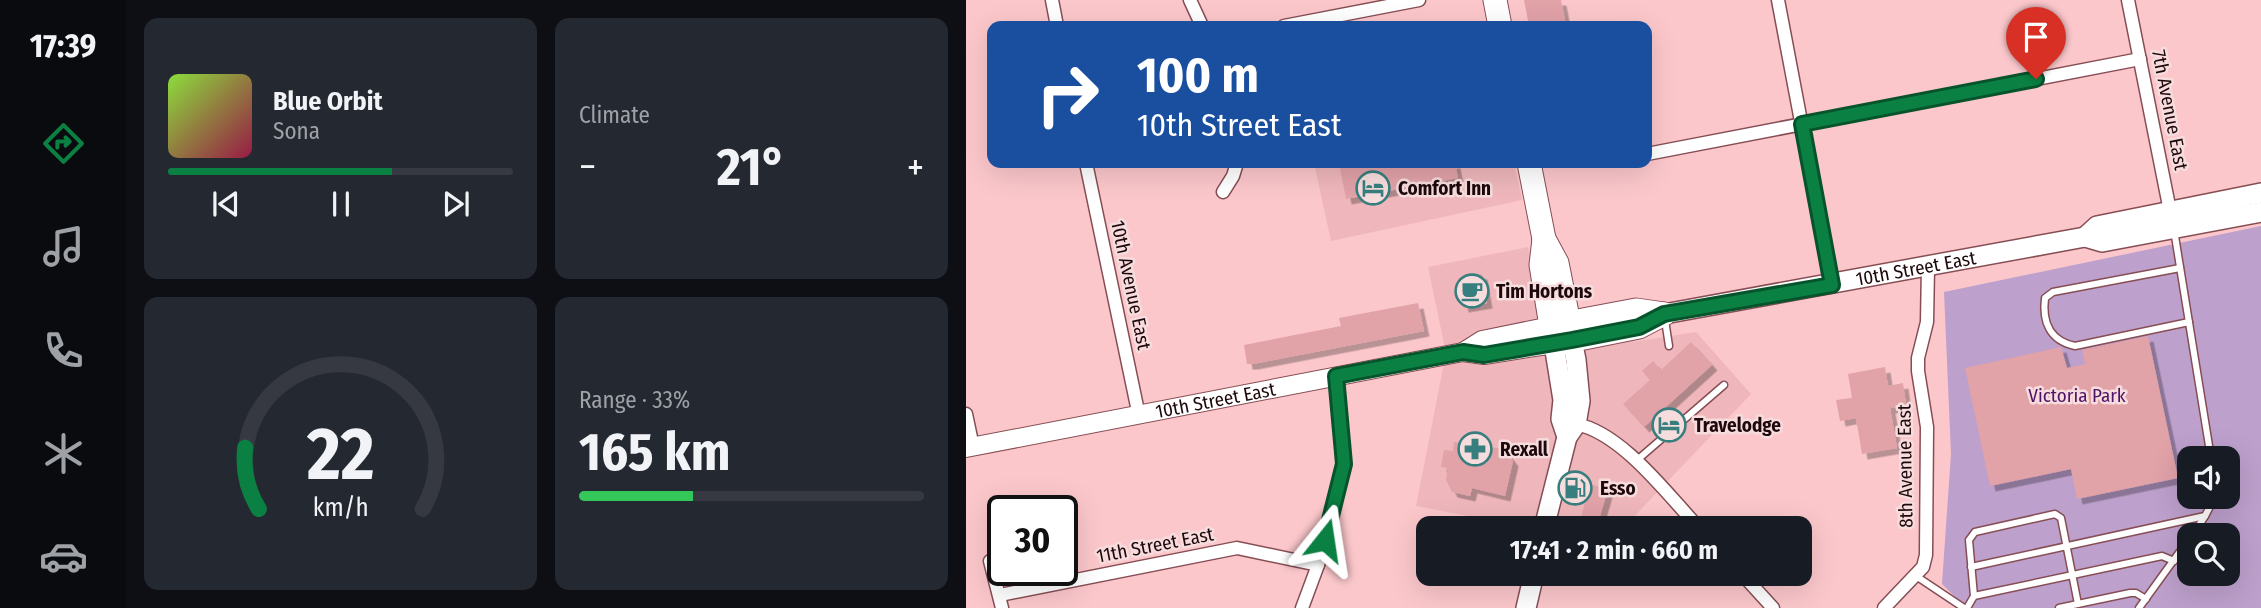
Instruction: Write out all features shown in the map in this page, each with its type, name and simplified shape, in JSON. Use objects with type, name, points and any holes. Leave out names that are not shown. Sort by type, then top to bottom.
[{"type":"highway","points":[[1495,0],[1499,21]]},
{"type":"highway","points":[[1530,168],[1544,239],[1557,263],[1561,333]]},
{"type":"highway","name":"10th Street East","points":[[1561,333],[1636,310],[1664,314]]},
{"type":"main road","name":"10th Street East","points":[[2172,220],[2261,193]]},
{"type":"main road","name":"10th Street East","points":[[1664,314],[2085,237],[2097,226],[2261,212]]},
{"type":"main road","points":[[1547,516],[1571,431],[1561,419],[1561,333]]},
{"type":"main road","points":[[1526,608],[1531,586]]},
{"type":"street","points":[[1052,0],[1056,21]]},
{"type":"street","points":[[1190,0],[1200,21]]},
{"type":"street","points":[[1310,21],[1419,0]]},
{"type":"street","points":[[1778,0],[1832,285]]},
{"type":"street","name":"7th Avenue East","points":[[2128,0],[2172,220]]},
{"type":"street","points":[[1652,153],[2140,59]]},
{"type":"street","name":"10th Avenue East","points":[[1087,168],[1139,416]]},
{"type":"street","points":[[1223,192],[1235,168]]},
{"type":"street","name":"8th Avenue East","points":[[1884,608],[1916,576],[1923,567],[1926,555],[1927,427],[1918,358],[1927,321],[1928,267]]},
{"type":"street","name":"10th Street East","points":[[969,447],[1463,352],[1482,340],[1561,333]]},
{"type":"street","points":[[1301,608],[1318,565],[1344,464],[1336,376]]},
{"type":"street","points":[[966,414],[969,447]]},
{"type":"street","points":[[1571,431],[1590,426],[1609,436],[1688,516]]},
{"type":"street","name":"11th Street East","points":[[1001,602],[1237,548],[1318,565]]},
{"type":"street","points":[[1752,586],[1773,608]]},
{"type":"lane","points":[[2172,220],[2209,446]]},
{"type":"lane","points":[[2180,268],[2053,292],[2045,298],[2044,308],[2051,334],[2061,343],[2075,345],[2189,322]]},
{"type":"lane","points":[[1664,314],[1669,346]]},
{"type":"lane","points":[[1636,461],[1724,385]]},
{"type":"lane","points":[[2201,523],[2209,509]]},
{"type":"lane","points":[[1974,596],[1969,540],[1975,532],[2055,514],[2061,519],[2078,604]]},
{"type":"lane","points":[[1971,567],[2206,516]]},
{"type":"lane","points":[[1916,576],[1965,608],[1974,596],[2162,556],[2174,561]]},
{"type":"lane","points":[[2139,608],[2177,556]]},
{"type":"lane","points":[[2059,608],[2130,593],[2136,593],[2146,599]]},
{"type":"shaded area","points":[[1315,168],[1515,168],[1522,200],[1331,241]]},
{"type":"shaded area","points":[[1528,247],[1546,333],[1627,317],[1633,342],[1696,332],[1751,394],[1634,516],[1468,516],[1416,506],[1446,353],[1428,267]]},
{"type":"green space","name":"Victoria Park","points":[[2261,226],[2261,608],[1966,608],[1942,584],[1951,454],[1944,292]]},
{"type":"building","points":[[1524,0],[1561,0],[1565,21],[1528,21]]},
{"type":"building","name":"Comfort Inn","points":[[1340,168],[1456,168],[1458,178],[1346,199]]},
{"type":"building","name":"Tim Hortons","points":[[1482,274],[1487,303],[1463,307],[1458,278]]},
{"type":"building","points":[[1418,303],[1424,331],[1247,364],[1244,345],[1341,326],[1339,318]]},
{"type":"building","points":[[2148,336],[2177,478],[2077,499],[2071,469],[1990,486],[1965,368],[2061,347],[2067,368],[2085,364],[2082,350]]},
{"type":"building","points":[[1691,342],[1712,365],[1644,427],[1623,404],[1650,380],[1642,371],[1653,361],[1661,370]]},
{"type":"building","points":[[1885,367],[1888,386],[1903,383],[1906,405],[1890,408],[1897,448],[1862,454],[1856,418],[1840,421],[1836,400],[1852,398],[1848,374]]},
{"type":"building","points":[[1454,442],[1504,449],[1513,461],[1505,496],[1472,488],[1470,496],[1452,492],[1446,480],[1448,468],[1441,467],[1444,450],[1453,451]]},
{"type":"building","points":[[1570,479],[1608,489],[1600,516],[1582,516],[1586,498],[1567,494]]},
{"type":"place","name":"Comfort Inn","points":[[1373,188]]},
{"type":"place","name":"Tim Hortons","points":[[1472,291]]},
{"type":"place","name":"Travelodge","points":[[1669,425]]},
{"type":"place","name":"Rexall","points":[[1475,449]]},
{"type":"place","name":"Esso","points":[[1575,488]]},
{"type":"route","points":[[1325,540],[1344,464],[1336,376],[1463,352],[1484,355],[1572,340],[1639,327],[1664,314],[1832,285],[1802,124],[2036,79]]}]
